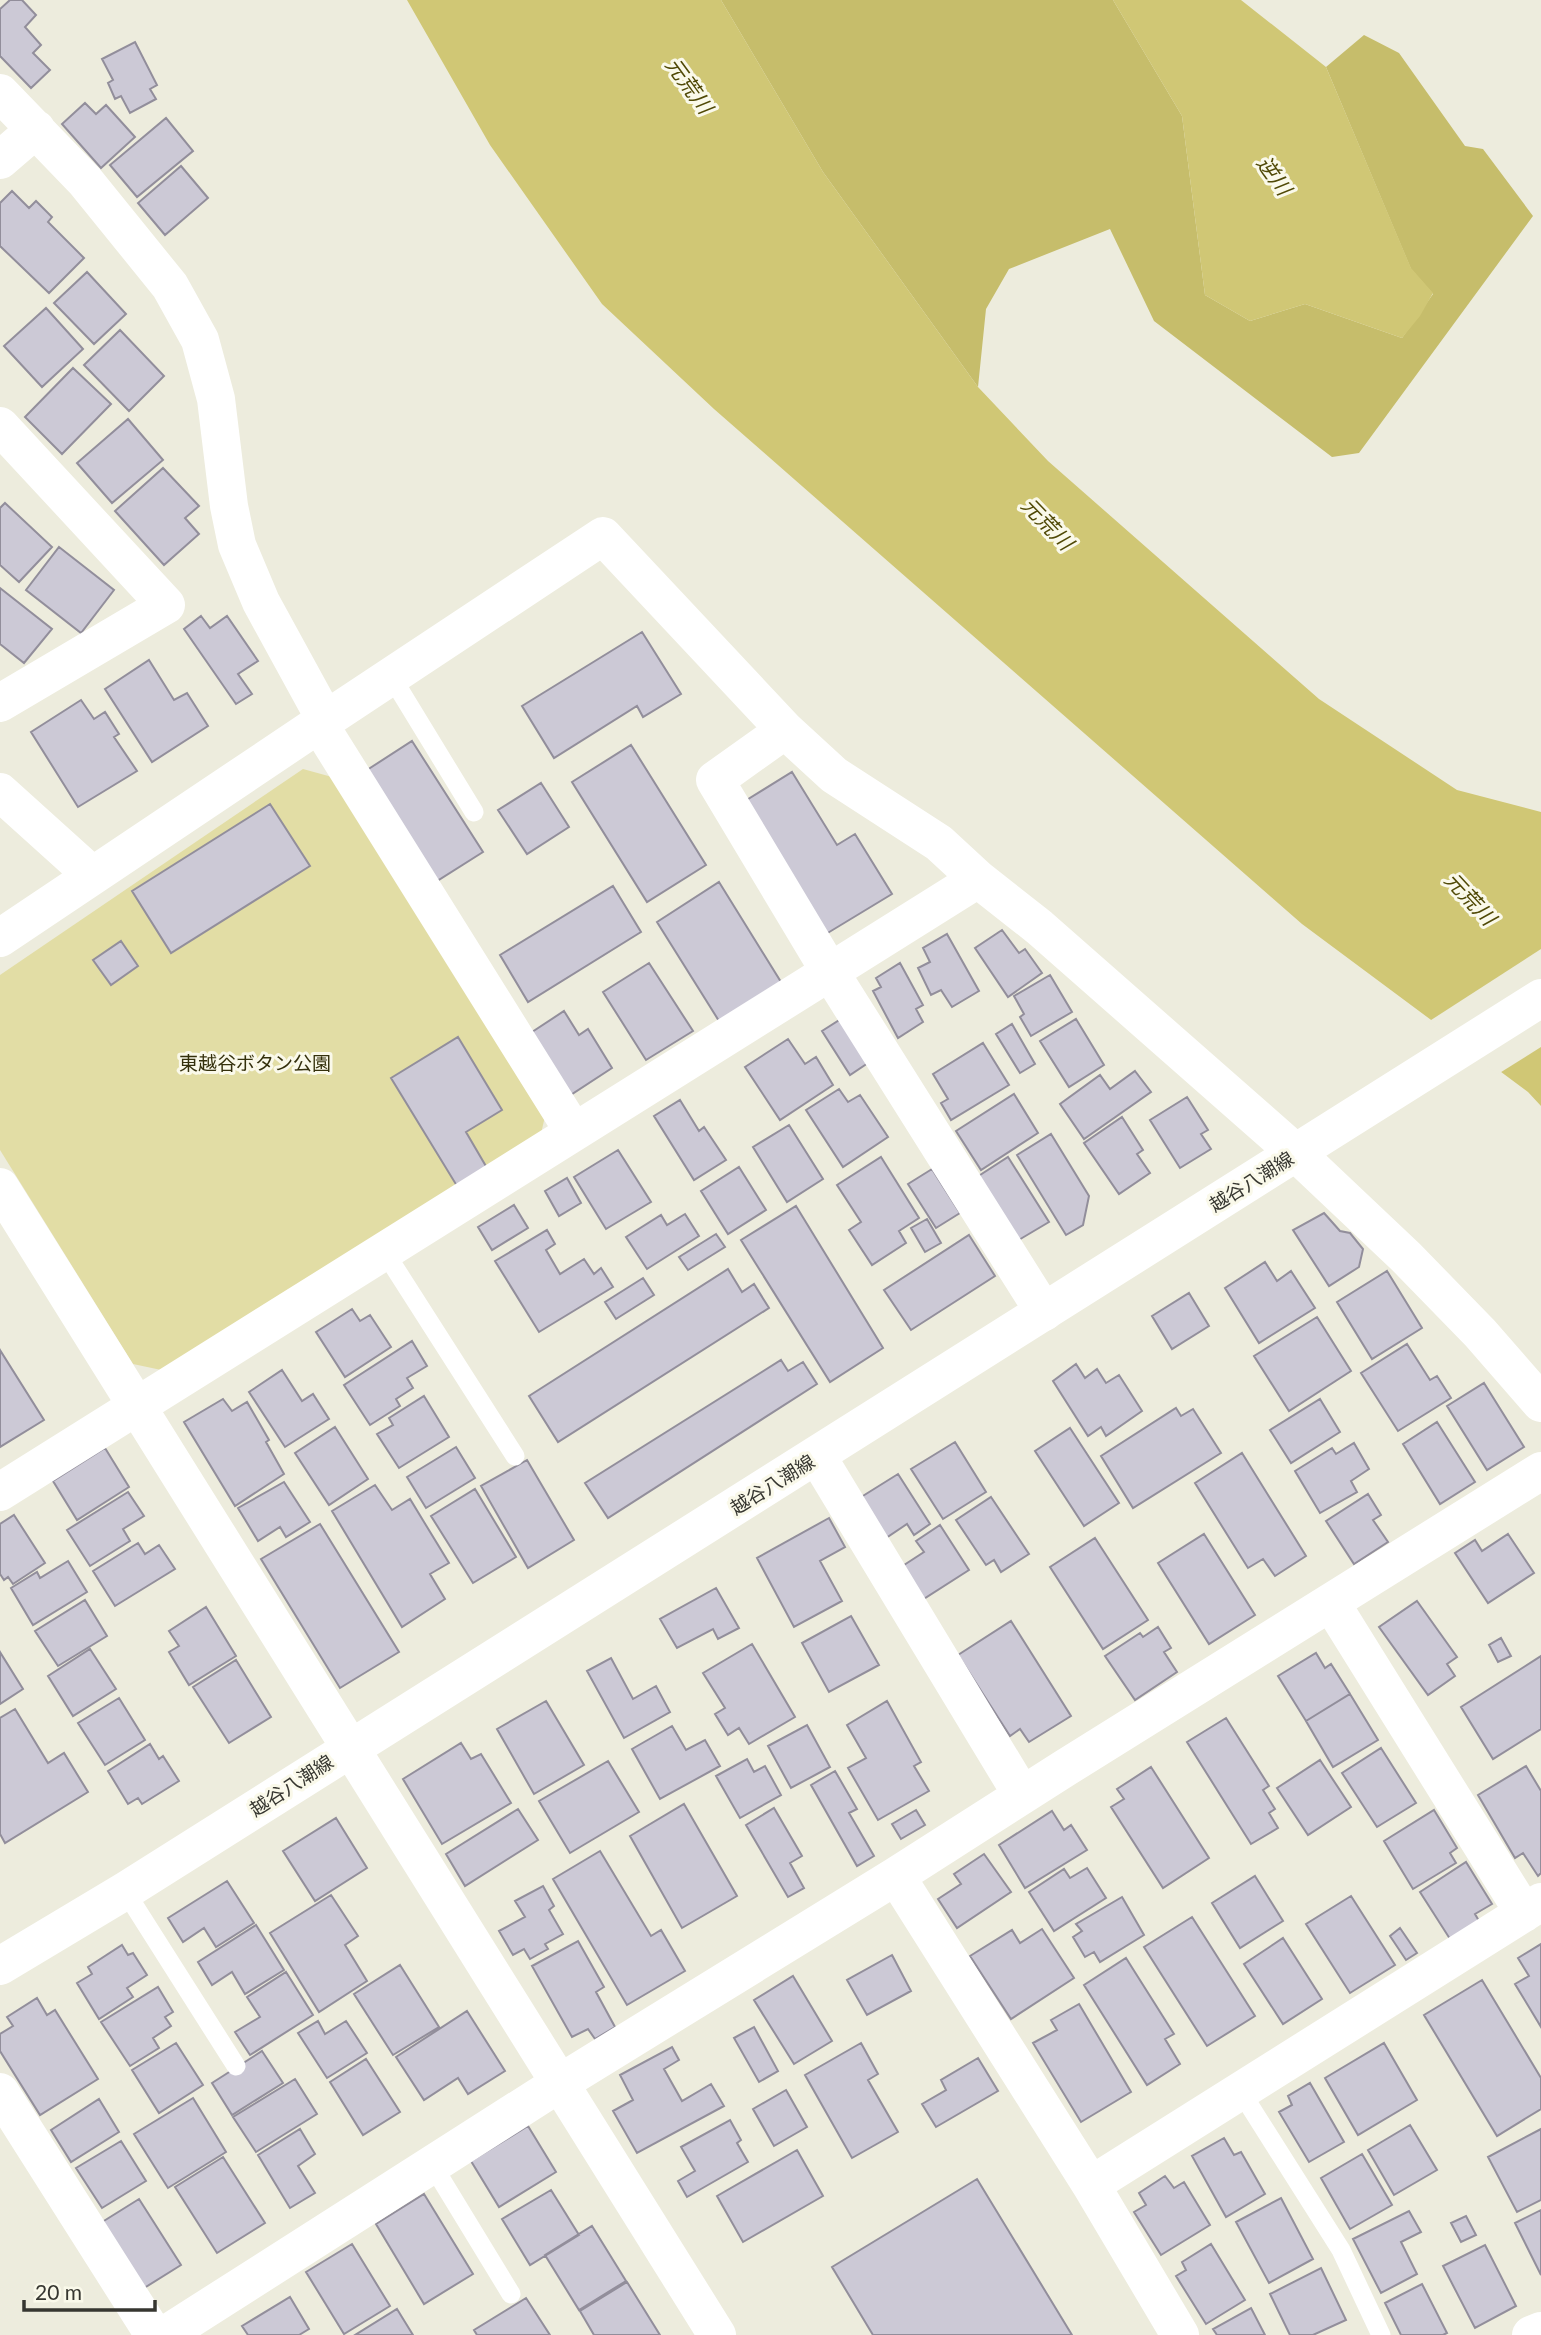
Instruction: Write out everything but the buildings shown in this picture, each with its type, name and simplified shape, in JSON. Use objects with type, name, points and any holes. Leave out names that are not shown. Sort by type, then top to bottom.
[{"type":"street","points":[[0,93],[85,181],[170,286],[200,340],[216,399],[229,506],[237,545],[261,602],[322,721],[574,1132]]},
{"type":"street","points":[[0,160],[36,130]]},
{"type":"street","points":[[0,426],[166,605],[0,703]]},
{"type":"street","points":[[0,938],[603,536],[785,730],[834,775],[939,843],[978,879],[1039,927],[1296,1153],[1406,1257],[1480,1333],[1541,1403]]},
{"type":"street","points":[[785,730],[715,780],[830,972],[1044,1312]]},
{"type":"street","points":[[0,792],[92,875]]},
{"type":"street","points":[[0,1492],[978,879]]},
{"type":"street","name":"越谷八潮線","points":[[0,1965],[125,1891],[1541,998]]},
{"type":"street","points":[[0,1187],[717,2335]]},
{"type":"street","points":[[817,1456],[1022,1795]]},
{"type":"street","points":[[165,2335],[209,2323],[433,2166],[560,2083],[896,1876],[1541,1471]]},
{"type":"street","points":[[1091,2185],[1532,1908],[1331,1603]]},
{"type":"street","points":[[896,1876],[1091,2185],[1180,2335]]},
{"type":"street","points":[[0,2092],[154,2335]]},
{"type":"street","points":[[1531,2335],[1541,2330]]},
{"type":"lane","points":[[391,676],[474,812]]},
{"type":"lane","points":[[384,1251],[514,1456]]},
{"type":"lane","points":[[125,1891],[236,2066]]},
{"type":"lane","points":[[1241,2092],[1341,2250],[1381,2335]]},
{"type":"lane","points":[[433,2166],[512,2294]]},
{"type":"green space","name":"東越谷ボタン公園","points":[[303,769],[332,777],[546,1112],[540,1138],[166,1371],[133,1364],[0,1150],[0,975]]},
{"type":"shaded area","points":[[721,0],[1113,0],[1182,116],[1205,295],[1250,321],[1305,304],[1402,338],[1433,294],[1411,269],[1326,67],[1364,35],[1399,53],[1465,146],[1483,149],[1533,216],[1359,453],[1332,457],[1154,321],[1110,229],[1009,269],[986,309],[978,387],[823,172]]},
{"type":"water","name":"元荒川","points":[[407,0],[721,0],[823,172],[978,387],[1048,461],[1319,699],[1457,790],[1541,812],[1541,1106],[1528,1092],[1302,924],[714,409],[602,304],[490,145]]},
{"type":"water","name":"逆川","points":[[1113,0],[1241,0],[1326,67],[1411,268],[1433,293],[1420,316],[1402,338],[1305,304],[1250,321],[1205,295],[1182,116]]},
{"type":"pier","points":[[1541,949],[1541,1047],[1498,1074],[1428,1022]]}]
